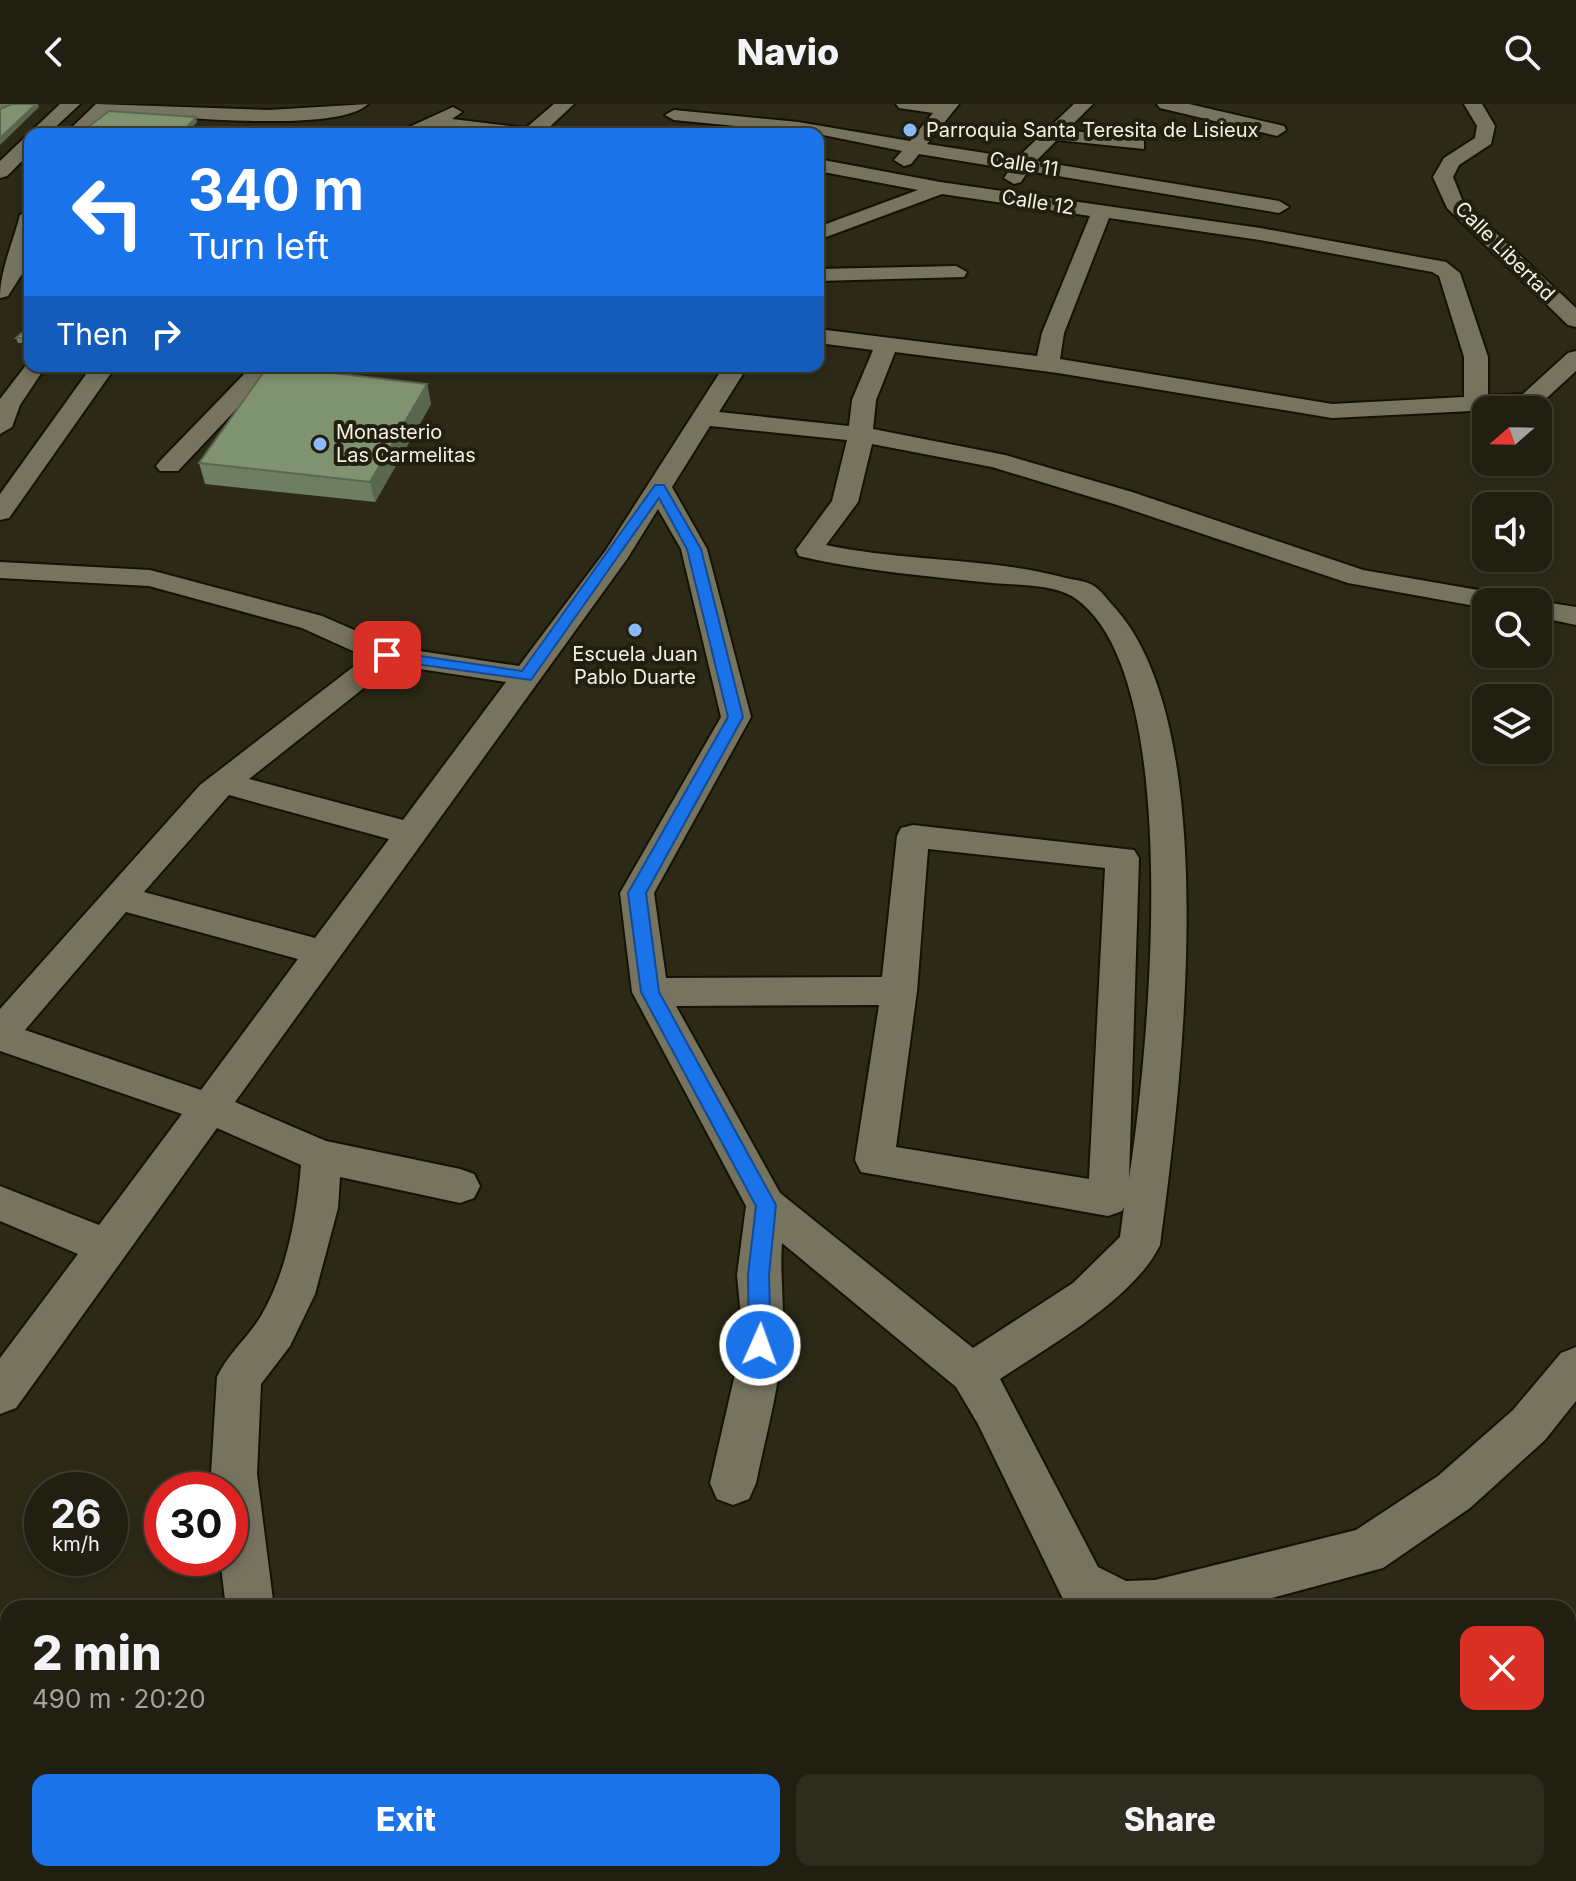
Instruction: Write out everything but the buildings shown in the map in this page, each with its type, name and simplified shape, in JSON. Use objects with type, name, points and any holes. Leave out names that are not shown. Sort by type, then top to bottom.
[{"type":"street","points":[[0,109],[8,104]]},
{"type":"street","points":[[44,128],[71,104]]},
{"type":"street","points":[[80,128],[105,105],[282,109],[308,114],[359,104]]},
{"type":"street","points":[[416,128],[473,104]]},
{"type":"street","points":[[536,128],[565,104]]},
{"type":"street","points":[[905,104],[948,107]]},
{"type":"street","points":[[1001,196],[1023,163],[1084,104]]},
{"type":"street","points":[[1166,104],[1277,130]]},
{"type":"street","name":"Calle Libertad","points":[[1473,104],[1486,126],[1484,140],[1451,162],[1443,177],[1454,204],[1576,320]]},
{"type":"street","points":[[886,178],[916,148],[948,107]]},
{"type":"street","points":[[255,128],[282,109]]},
{"type":"street","name":"Calle 11","points":[[674,111],[798,128]]},
{"type":"street","points":[[798,128],[815,112]]},
{"type":"street","points":[[308,114],[312,128]]},
{"type":"street","points":[[430,122],[480,128]]},
{"type":"street","name":"Calle 11","points":[[824,132],[1279,207]]},
{"type":"street","points":[[1052,134],[1137,145]]},
{"type":"street","points":[[0,173],[24,148]]},
{"type":"street","name":"Calle 12","points":[[824,166],[940,188],[1260,234],[1424,262],[1449,273],[1476,357],[1476,396]]},
{"type":"street","points":[[0,173],[24,176]]},
{"type":"street","points":[[824,232],[940,188]]},
{"type":"street","points":[[1047,365],[1053,333],[1101,213]]},
{"type":"street","points":[[0,291],[24,263]]},
{"type":"street","points":[[824,275],[956,272]]},
{"type":"street","points":[[824,337],[1047,365],[1332,411],[1472,401]]},
{"type":"street","points":[[887,343],[864,400],[857,463],[845,502],[795,549],[852,559],[1042,580],[1084,591],[1123,635],[1153,721],[1168,841],[1170,944],[1153,1149],[1139,1245],[1088,1296],[971,1373]]},
{"type":"street","points":[[1535,396],[1576,358]]},
{"type":"street","points":[[0,427],[8,405],[30,372]]},
{"type":"street","points":[[0,512],[100,372]]},
{"type":"street","points":[[169,466],[259,372]]},
{"type":"street","points":[[0,1393],[526,676],[660,488],[732,372]]},
{"type":"street","points":[[704,418],[859,434],[996,460],[1138,503],[1358,577],[1472,597]]},
{"type":"street","points":[[660,488],[694,549],[736,717],[637,893],[650,992],[766,1205],[971,1373],[994,1409],[1081,1584],[1114,1600]]},
{"type":"street","points":[[0,570],[150,578],[312,622],[387,655],[526,676]]},
{"type":"street","points":[[1552,612],[1576,616]]},
{"type":"street","points":[[387,655],[223,783],[0,1035],[209,1108],[321,1156],[460,1186]]},
{"type":"street","points":[[223,783],[411,833]]},
{"type":"street","points":[[913,836],[1122,858],[1108,1199],[875,1160],[899,991],[913,836]]},
{"type":"street","points":[[119,898],[323,953]]},
{"type":"street","points":[[650,992],[899,991]]},
{"type":"street","points":[[249,1600],[234,1474],[239,1377],[275,1332],[294,1294],[318,1208],[321,1156]]},
{"type":"street","points":[[0,1203],[107,1247]]},
{"type":"street","points":[[733,1483],[757,1374],[762,1317],[758,1275],[766,1205]]},
{"type":"street","points":[[1171,1600],[1366,1551],[1465,1482],[1529,1425],[1576,1367]]},
{"type":"place","name":"Parroquia Santa Teresita de Lisieux","points":[[910,130]]},
{"type":"place","name":"Monasterio Las Carmelitas","points":[[320,444]]},
{"type":"place","name":"Escuela Juan Pablo Duarte","points":[[635,630]]},
{"type":"route","points":[[387,655],[526,676],[617,553],[660,488],[694,549],[736,717],[637,893],[650,992],[766,1205],[758,1275],[762,1317],[760,1345]]}]
